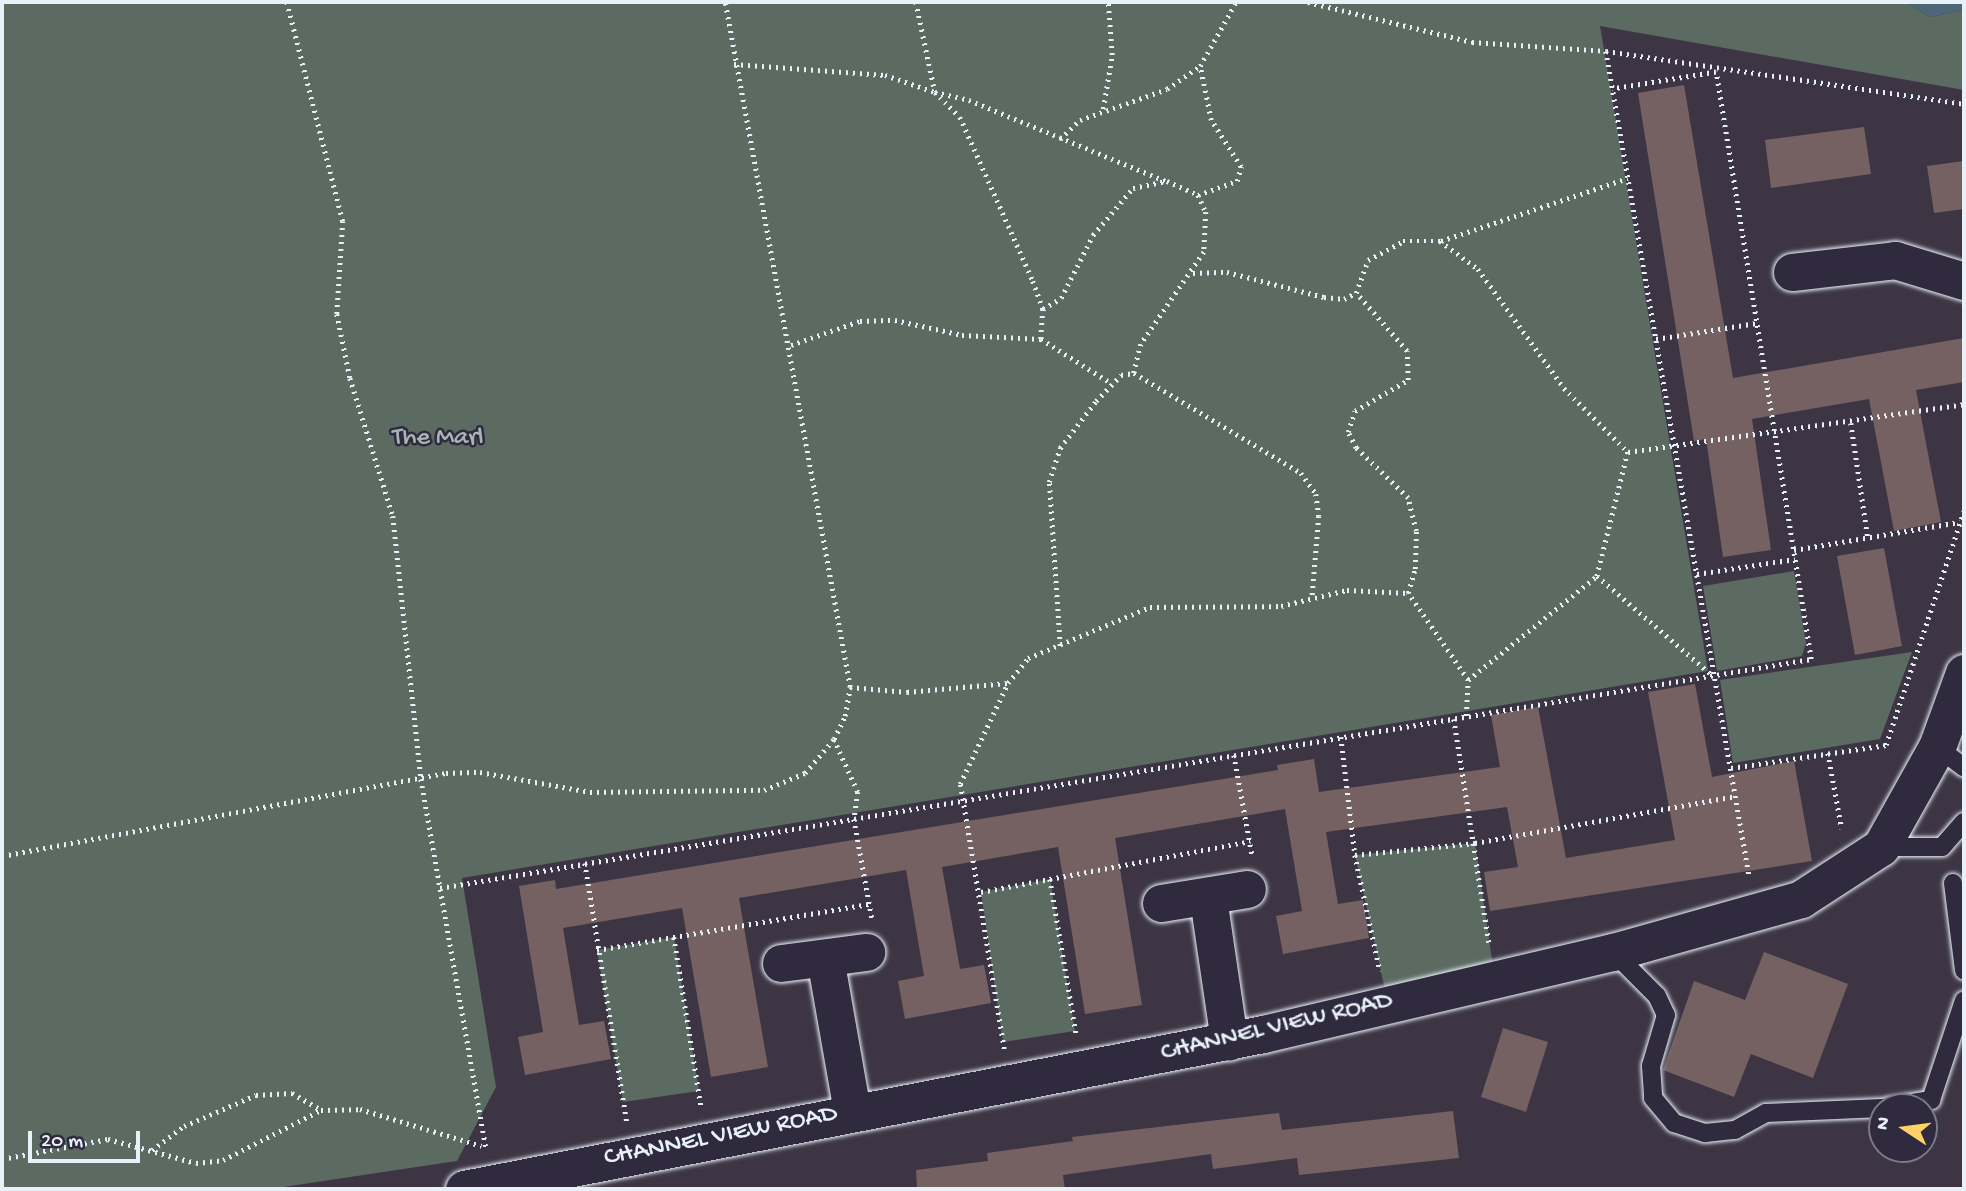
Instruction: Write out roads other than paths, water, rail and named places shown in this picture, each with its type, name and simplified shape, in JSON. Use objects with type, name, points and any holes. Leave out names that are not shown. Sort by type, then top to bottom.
[{"type":"street","points":[[1792,272],[1895,260],[1964,281]]},
{"type":"street","name":"CHANNEL VIEW ROAD","points":[[483,1188],[707,1139],[1229,1041],[1613,952],[1801,899],[1881,847],[1951,757],[1964,673]]},
{"type":"street","points":[[1161,903],[1208,898],[1247,888]]},
{"type":"street","points":[[1208,898],[1229,1041]]},
{"type":"street","points":[[782,963],[866,952]]},
{"type":"street","points":[[825,958],[852,1111]]},
{"type":"lane","points":[[1881,847],[1942,847],[1964,822]]},
{"type":"lane","points":[[1953,883],[1964,970]]},
{"type":"lane","points":[[1613,952],[1657,996],[1665,1015],[1651,1066],[1653,1098],[1674,1123],[1705,1133],[1735,1130],[1766,1114],[1868,1108]]},
{"type":"lane","points":[[1933,1093],[1964,1000]]},
{"type":"water","points":[[1906,2],[1964,2],[1964,10],[1930,17]]},
{"type":"park label","name":"The Marl","points":[[438,439]]}]
